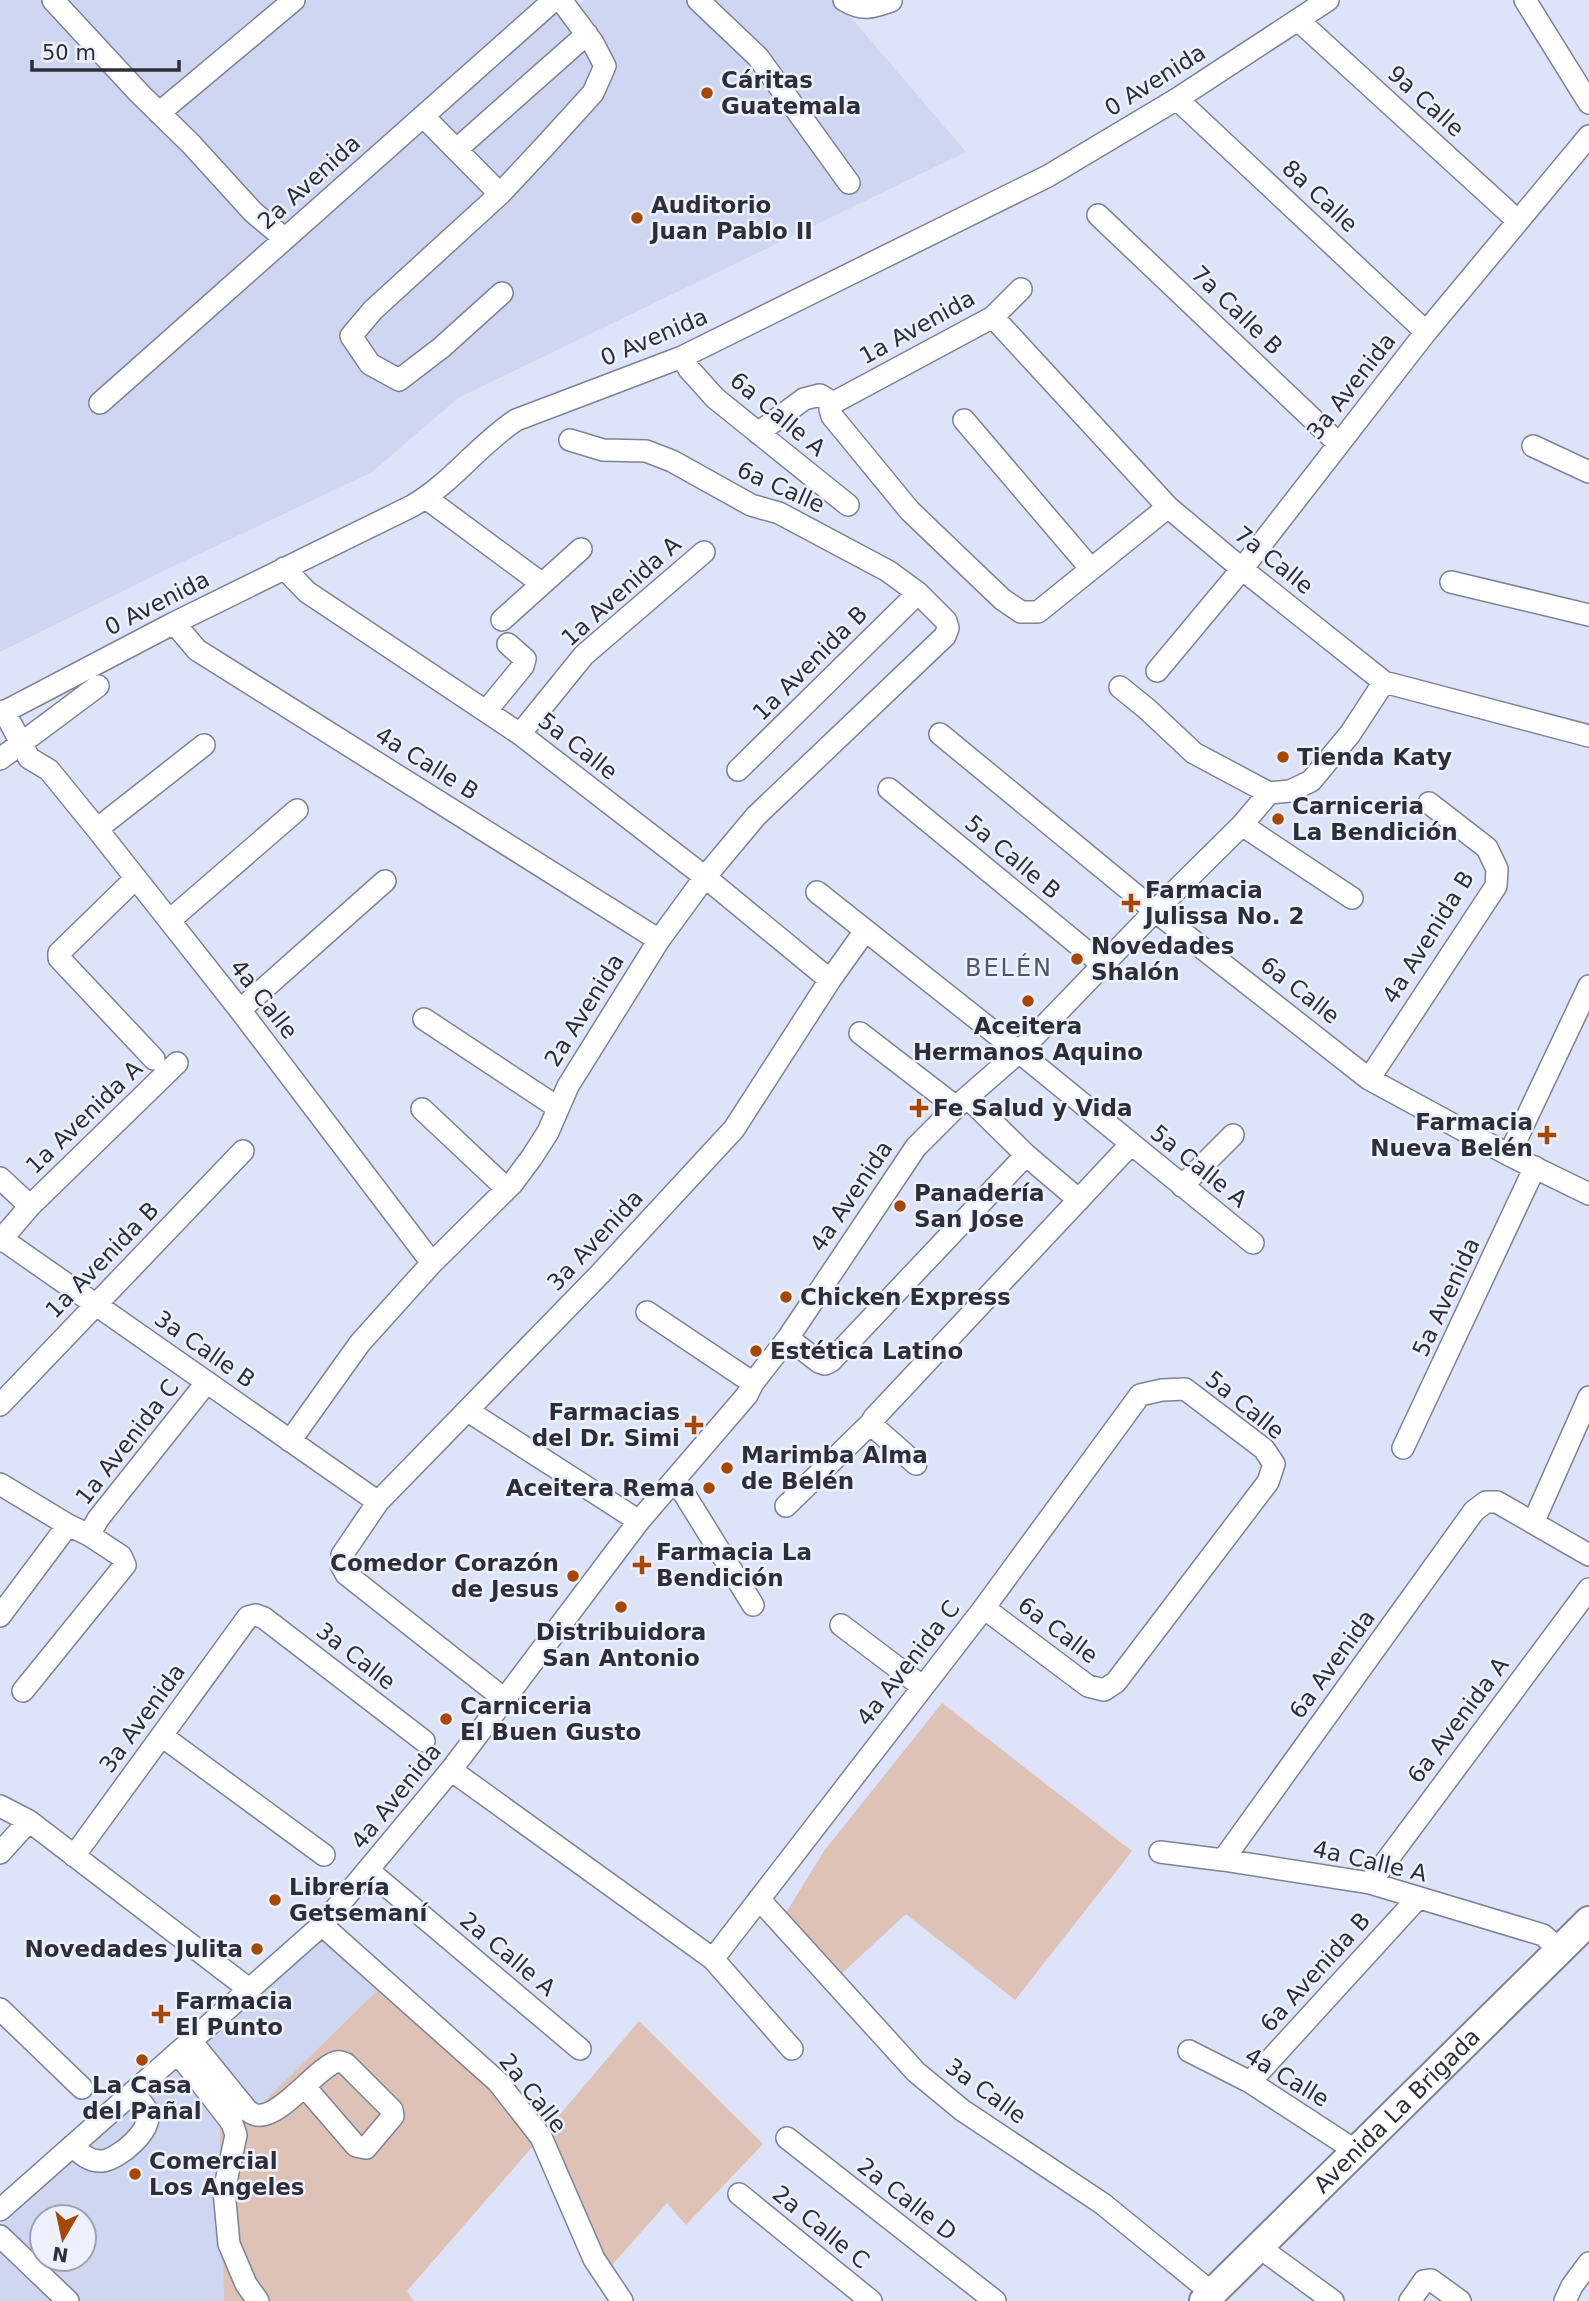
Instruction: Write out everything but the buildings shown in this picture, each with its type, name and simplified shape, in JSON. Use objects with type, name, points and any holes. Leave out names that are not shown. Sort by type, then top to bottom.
[{"type":"main road","name":"Avenida La Brigada","points":[[1208,2297],[1589,1921]]},
{"type":"street","points":[[53,0],[253,212],[285,239]]},
{"type":"street","points":[[159,113],[294,0]]},
{"type":"street","name":"2a Avenida","points":[[100,403],[554,0]]},
{"type":"street","points":[[502,293],[441,348],[399,380],[370,364],[351,336],[373,310],[500,194],[593,93],[605,66],[587,34],[561,0]]},
{"type":"street","points":[[698,0],[758,57],[849,183]]},
{"type":"street","points":[[844,0],[857,8],[871,9],[891,1]]},
{"type":"street","name":"0 Avenida","points":[[7,710],[174,623],[426,498],[495,434],[516,420],[682,357],[1048,176],[1177,99],[1328,0]]},
{"type":"street","points":[[1525,0],[1587,97]]},
{"type":"street","name":"9a Calle","points":[[1298,20],[1518,220]]},
{"type":"street","points":[[457,149],[587,34]]},
{"type":"street","name":"8a Calle","points":[[1177,99],[1426,332]]},
{"type":"street","points":[[423,116],[500,194]]},
{"type":"street","name":"3a Avenida","points":[[1157,671],[1241,569],[1426,332],[1589,136]]},
{"type":"street","name":"7a Calle B","points":[[1098,215],[1339,444]]},
{"type":"street","name":"1a Avenida","points":[[833,403],[993,317],[1021,289]]},
{"type":"street","name":"7a Calle","points":[[993,317],[1168,507],[1241,569],[1384,682],[1589,736]]},
{"type":"street","name":"6a Calle A","points":[[682,357],[689,369],[716,398],[848,505]]},
{"type":"street","points":[[758,433],[804,399],[820,395],[833,403],[830,409],[832,416],[910,511],[1002,599],[1021,611],[1038,612],[1168,507]]},
{"type":"street","points":[[964,420],[1091,569]]},
{"type":"street","name":"6a Calle","points":[[570,440],[603,450],[646,452],[672,461],[751,505],[779,513],[833,539],[888,571],[918,593],[946,621],[948,628]]},
{"type":"street","points":[[1533,446],[1589,472]]},
{"type":"street","points":[[426,498],[541,583]]},
{"type":"street","points":[[502,620],[581,549]]},
{"type":"street","name":"1a Avenida A","points":[[520,734],[584,655],[704,552]]},
{"type":"street","name":"5a Calle","points":[[284,568],[307,592],[520,734],[705,877],[830,980]]},
{"type":"street","points":[[1451,582],[1589,615]]},
{"type":"street","name":"1a Avenida B","points":[[738,770],[918,593]]},
{"type":"street","name":"4a Calle B","points":[[174,623],[197,650],[659,940]]},
{"type":"street","name":"2a Avenida","points":[[290,1441],[359,1343],[432,1263],[507,1189],[548,1132],[557,1107],[659,940],[705,877],[756,816],[945,636],[948,628]]},
{"type":"street","points":[[487,710],[523,666],[525,659],[508,644]]},
{"type":"street","points":[[1120,687],[1194,753],[1269,793],[1290,791],[1311,780],[1350,734],[1384,682]]},
{"type":"street","points":[[0,759],[98,686]]},
{"type":"street","name":"4a Calle","points":[[7,710],[27,739],[43,749],[49,770],[240,1010],[432,1263]]},
{"type":"street","name":"6a Calle","points":[[940,734],[1155,911],[1369,1079],[1509,1155],[1589,1194]]},
{"type":"street","points":[[97,829],[204,745]]},
{"type":"street","name":"5a Calle B","points":[[889,789],[1103,965]]},
{"type":"street","name":"4a Avenida","points":[[0,2210],[322,1925],[451,1770],[639,1521],[747,1395],[916,1147],[1019,1052],[1242,825],[1269,793]]},
{"type":"street","name":"4a Avenida B","points":[[1369,1079],[1496,886],[1497,869],[1487,848],[1429,803]]},
{"type":"street","points":[[170,920],[297,810]]},
{"type":"street","points":[[1242,825],[1352,898]]},
{"type":"street","points":[[136,878],[59,953],[59,958],[154,1059]]},
{"type":"street","points":[[240,1010],[385,881]]},
{"type":"street","name":"5a Calle A","points":[[817,892],[1253,1243]]},
{"type":"street","name":"3a Avenida","points":[[503,1698],[346,1574],[341,1565],[342,1555],[379,1502],[734,1129],[830,980],[865,931]]},
{"type":"street","points":[[1509,1155],[1589,986]]},
{"type":"street","points":[[424,1019],[557,1107]]},
{"type":"street","points":[[860,1033],[962,1102],[1079,1200]]},
{"type":"street","name":"1a Avenida A","points":[[1,1240],[30,1206],[177,1062]]},
{"type":"street","points":[[422,1109],[507,1189]]},
{"type":"street","points":[[1182,1186],[1233,1135]]},
{"type":"street","points":[[786,1506],[871,1423],[1130,1144]]},
{"type":"street","name":"1a Avenida B","points":[[0,1405],[243,1151]]},
{"type":"street","points":[[788,1338],[819,1362],[825,1364],[831,1361],[1026,1155]]},
{"type":"street","name":"5a Avenida","points":[[1403,1448],[1535,1167]]},
{"type":"street","points":[[0,1178],[30,1206]]},
{"type":"street","name":"3a Calle B","points":[[1,1240],[379,1502]]},
{"type":"street","points":[[647,1312],[753,1383]]},
{"type":"street","name":"1a Avenida C","points":[[89,1535],[98,1519],[207,1382]]},
{"type":"street","name":"5a Calle","points":[[1104,1690],[1116,1682],[1268,1482],[1273,1464],[1264,1450],[1185,1389],[1140,1395]]},
{"type":"street","name":"4a Avenida C","points":[[713,1959],[984,1608],[1140,1395]]},
{"type":"street","points":[[1589,1397],[1533,1523],[1589,1555]]},
{"type":"street","points":[[468,1411],[639,1521]]},
{"type":"street","points":[[871,1423],[916,1464]]},
{"type":"street","points":[[675,1479],[753,1605]]},
{"type":"street","points":[[0,1484],[89,1535],[124,1560],[125,1565],[23,1691]]},
{"type":"street","name":"6a Avenida","points":[[1223,1860],[1474,1511],[1486,1502],[1497,1502],[1533,1523]]},
{"type":"street","name":"1a Avenida C","points":[[0,1616],[68,1525]]},
{"type":"street","name":"6a Avenida A","points":[[1370,1883],[1589,1589]]},
{"type":"street","name":"6a Calle","points":[[984,1608],[1088,1686],[1104,1690]]},
{"type":"street","name":"3a Avenida","points":[[74,1856],[248,1617],[256,1615]]},
{"type":"street","name":"3a Calle","points":[[256,1615],[264,1618],[424,1741]]},
{"type":"street","points":[[841,1626],[923,1687]]},
{"type":"street","points":[[162,1736],[324,1855]]},
{"type":"street","points":[[451,1770],[713,1959],[792,2049]]},
{"type":"street","points":[[0,1806],[29,1821],[250,1990]]},
{"type":"street","points":[[0,1853],[29,1821]]},
{"type":"street","name":"4a Calle A","points":[[1160,1852],[1370,1883],[1544,1935],[1560,1950]]},
{"type":"street","name":"2a Calle A","points":[[369,1871],[580,2049]]},
{"type":"street","name":"6a Avenida B","points":[[1250,2082],[1419,1898]]},
{"type":"street","name":"3a Calle","points":[[759,1899],[916,2072],[962,2110],[1103,2204],[1208,2297]]},
{"type":"street","name":"2a Calle","points":[[322,1925],[498,2082],[541,2137],[594,2259],[622,2301]]},
{"type":"street","points":[[0,2009],[82,2088]]},
{"type":"street","points":[[185,2047],[247,2110],[257,2115],[268,2114],[306,2087]]},
{"type":"street","points":[[185,2047],[232,2123],[236,2136],[224,2191],[229,2244],[246,2284],[258,2301]]},
{"type":"street","name":"4a Calle","points":[[1189,2051],[1250,2082],[1356,2151]]},
{"type":"street","points":[[72,2146],[85,2157],[100,2162],[110,2160],[141,2136],[146,2127],[147,2111],[134,2092]]},
{"type":"street","name":"2a Calle D","points":[[787,2138],[995,2301]]},
{"type":"street","name":"2a Calle C","points":[[738,2194],[871,2301]]},
{"type":"street","points":[[0,2236],[68,2301]]},
{"type":"street","points":[[1259,2246],[1333,2301]]},
{"type":"street","points":[[1565,2301],[1589,2263]]},
{"type":"street","points":[[1410,2301],[1424,2281],[1431,2280],[1460,2301]]},
{"type":"shaded area","points":[[0,0],[548,0],[565,18],[585,0],[836,0],[966,152],[458,398],[372,472],[0,652]]},
{"type":"shaded area","points":[[942,1703],[1132,1851],[1015,2000],[906,1914],[839,1976],[784,1916],[824,1851]]},
{"type":"shaded area","points":[[333,1924],[386,1982],[242,2123],[219,2101],[224,2301],[0,2301],[0,2227]]},
{"type":"shaded area","points":[[386,1982],[541,2137],[639,2021],[763,2144],[686,2225],[667,2203],[604,2274],[540,2138],[407,2291],[414,2301],[224,2301],[219,2099],[242,2123]]},
{"type":"place","name":"Cáritas Guatemala","points":[[707,93]]},
{"type":"place","name":"Auditorio Juan Pablo II","points":[[637,218]]},
{"type":"place","name":"Tienda Katy","points":[[1283,757]]},
{"type":"place","name":"Carniceria La Bendición","points":[[1278,819]]},
{"type":"place","name":"Farmacia Julissa No. 2","points":[[1131,903]]},
{"type":"place","name":"Novedades Shalón","points":[[1077,959]]},
{"type":"place","name":"Aceitera Hermanos Aquino","points":[[1028,1001]]},
{"type":"place","name":"Fe Salud y Vida","points":[[919,1108]]},
{"type":"place","name":"Farmacia Nueva Belén","points":[[1547,1135]]},
{"type":"place","name":"Panadería San Jose","points":[[900,1206]]},
{"type":"place","name":"Chicken Express","points":[[786,1297]]},
{"type":"place","name":"Estética Latino","points":[[756,1351]]},
{"type":"place","name":"Farmacias del Dr. Simi","points":[[694,1425]]},
{"type":"place","name":"Marimba Alma de Belén","points":[[727,1468]]},
{"type":"place","name":"Aceitera Rema","points":[[709,1488]]},
{"type":"place","name":"Farmacia La Bendición","points":[[642,1565]]},
{"type":"place","name":"Comedor Corazón de Jesus","points":[[573,1576]]},
{"type":"place","name":"Distribuidora San Antonio","points":[[621,1607]]},
{"type":"place","name":"Carniceria El Buen Gusto","points":[[446,1719]]},
{"type":"place","name":"Librería Getsemaní","points":[[275,1900]]},
{"type":"place","name":"Novedades Julita","points":[[257,1949]]},
{"type":"place","name":"Farmacia El Punto","points":[[161,2014]]},
{"type":"place","name":"La Casa del Pañal","points":[[142,2060]]},
{"type":"place","name":"Comercial Los Angeles","points":[[135,2174]]},
{"type":"district","name":"BELÉN","points":[[1009,968]]}]
